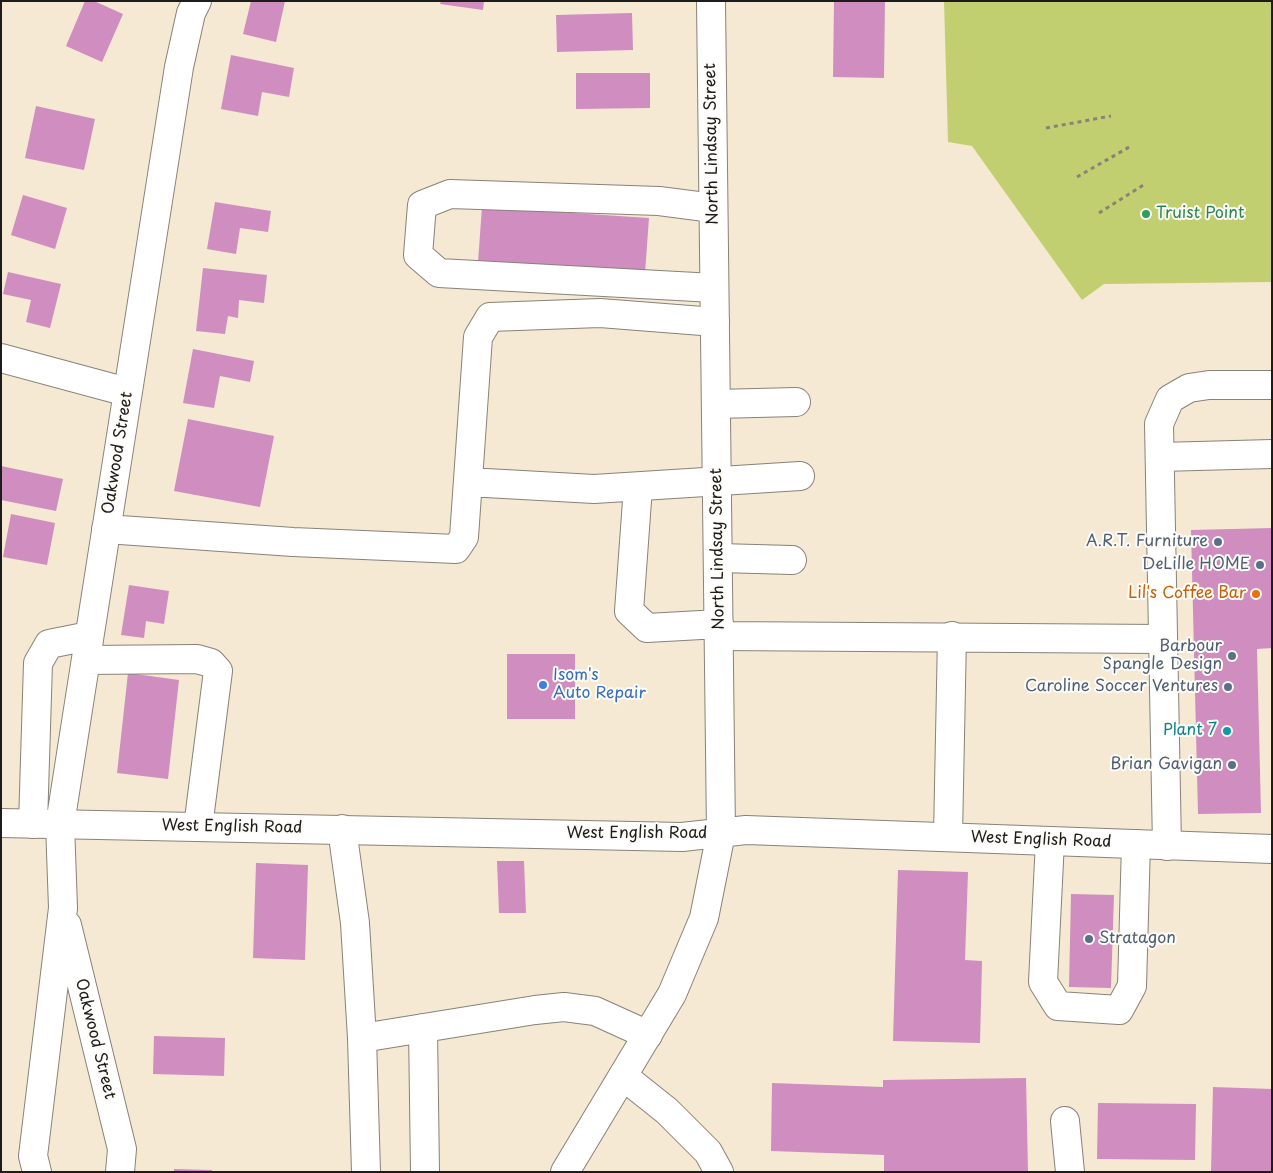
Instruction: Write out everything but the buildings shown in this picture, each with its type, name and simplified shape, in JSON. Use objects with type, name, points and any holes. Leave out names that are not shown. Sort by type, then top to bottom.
[{"type":"main road","name":"Oakwood Street","points":[[37,1172],[33,1156],[63,908],[60,824],[179,67],[191,14],[197,1]]},
{"type":"main road","name":"North Lindsay Street","points":[[565,1172],[672,994],[704,918],[721,833],[711,1]]},
{"type":"main road","points":[[713,208],[659,201],[450,194],[422,205],[418,255],[439,273],[714,288]]},
{"type":"main road","points":[[106,529],[293,542],[456,549],[464,537],[478,337],[490,317],[600,313],[715,322]]},
{"type":"main road","points":[[1,358],[127,392]]},
{"type":"main road","points":[[1167,846],[1159,424],[1170,399],[1189,388],[1209,385],[1272,384]]},
{"type":"main road","points":[[716,404],[796,402]]},
{"type":"main road","points":[[1160,457],[1272,454]]},
{"type":"main road","points":[[468,482],[594,489],[800,476]]},
{"type":"main road","points":[[638,487],[629,611],[647,628],[1162,639]]},
{"type":"main road","points":[[718,558],[792,560]]},
{"type":"main road","points":[[948,836],[952,636]]},
{"type":"main road","points":[[33,824],[38,663],[49,644],[197,659],[211,663],[218,671],[198,827]]},
{"type":"main road","name":"West English Road","points":[[1,823],[682,837],[746,830],[1272,849]]},
{"type":"main road","points":[[342,829],[355,923],[362,1038],[366,1172]]},
{"type":"main road","points":[[1050,841],[1042,982],[1058,1006],[1119,1010],[1132,986],[1136,844]]},
{"type":"main road","name":"Oakwood Street","points":[[63,908],[122,1149],[120,1172]]},
{"type":"main road","points":[[362,1038],[564,1007],[595,1011],[648,1035]]},
{"type":"main road","points":[[423,1028],[425,1172]]},
{"type":"main road","points":[[623,1076],[667,1110],[708,1152],[719,1172]]},
{"type":"main road","points":[[1065,1121],[1070,1172]]},
{"type":"path","points":[[1046,128],[1111,116]]},
{"type":"path","points":[[1076,178],[1131,146]]},
{"type":"path","points":[[1098,213],[1145,184]]},
{"type":"green space","name":"Truist Point","points":[[944,1],[1272,1],[1272,282],[1104,284],[1082,300],[972,146],[948,142]]},
{"type":"place","name":"Truist Point","points":[[1146,214]]},
{"type":"place","name":"A.R.T. Furniture","points":[[1218,542]]},
{"type":"place","name":"DeLille HOME","points":[[1260,565]]},
{"type":"place","name":"Lil's Coffee Bar","points":[[1256,594]]},
{"type":"place","name":"Barbour Spangle Design","points":[[1232,656]]},
{"type":"place","name":"Isom's Auto Repair","points":[[543,685]]},
{"type":"place","name":"Caroline Soccer Ventures","points":[[1228,687]]},
{"type":"place","name":"Plant 7","points":[[1227,731]]},
{"type":"place","name":"Brian Gavigan","points":[[1232,765]]},
{"type":"place","name":"Stratagon","points":[[1089,939]]}]
